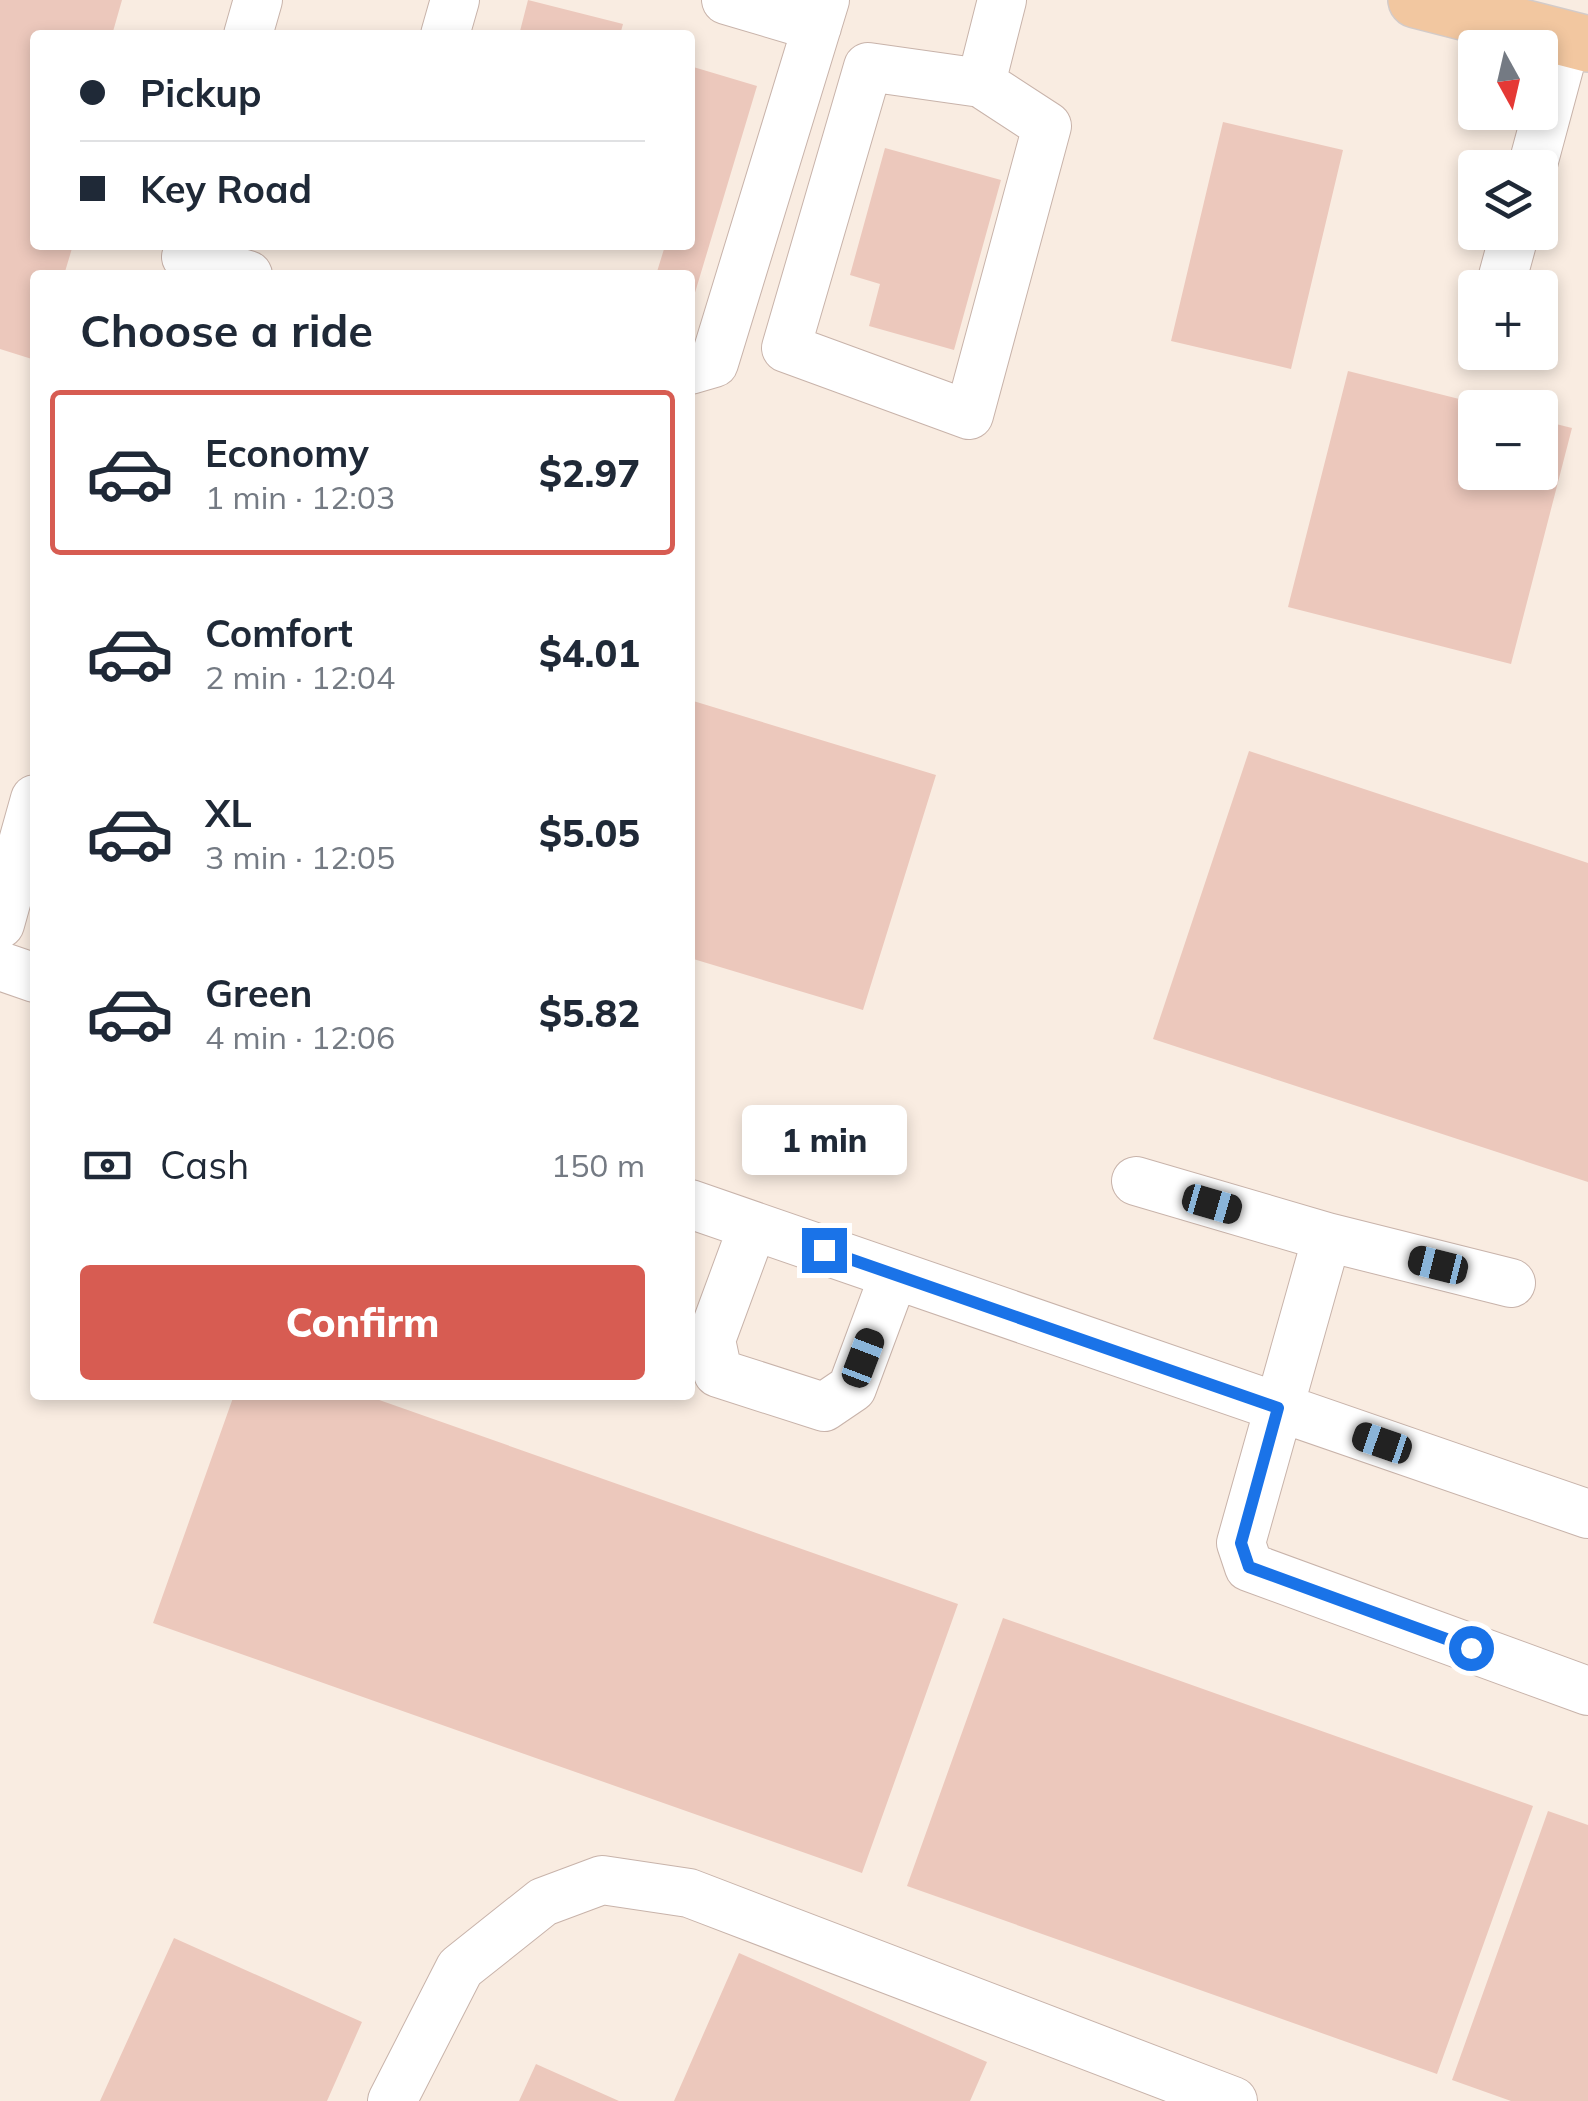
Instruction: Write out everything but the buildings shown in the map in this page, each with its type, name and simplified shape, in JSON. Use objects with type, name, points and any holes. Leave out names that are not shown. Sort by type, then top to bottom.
[{"type":"main road","points":[[1416,0],[1578,41]]},
{"type":"street","points":[[249,30],[258,0]]},
{"type":"street","points":[[446,30],[454,0]]},
{"type":"street","points":[[695,368],[714,362],[821,14],[726,0]]},
{"type":"street","points":[[980,83],[1002,0]]},
{"type":"street","points":[[1539,150],[1578,41]]},
{"type":"street","points":[[868,66],[980,83],[1048,126],[969,415],[786,348],[868,66]]},
{"type":"street","points":[[186,259],[229,270]]},
{"type":"street","points":[[0,924],[30,817]]},
{"type":"street","points":[[0,966],[30,976]]},
{"type":"street","points":[[1136,1181],[1327,1237],[1511,1283]]},
{"type":"street","points":[[695,1206],[1588,1514]]},
{"type":"street","points":[[752,1226],[711,1340],[718,1374],[824,1407],[852,1388],[894,1275]]},
{"type":"street","points":[[1327,1237],[1241,1543],[1249,1567],[1588,1691]]},
{"type":"street","points":[[392,2101],[460,1968],[543,1902],[602,1880],[689,1894],[1234,2101]]},
{"type":"route","points":[[824,1250],[1278,1408],[1241,1543],[1249,1567],[1471,1648]]}]
